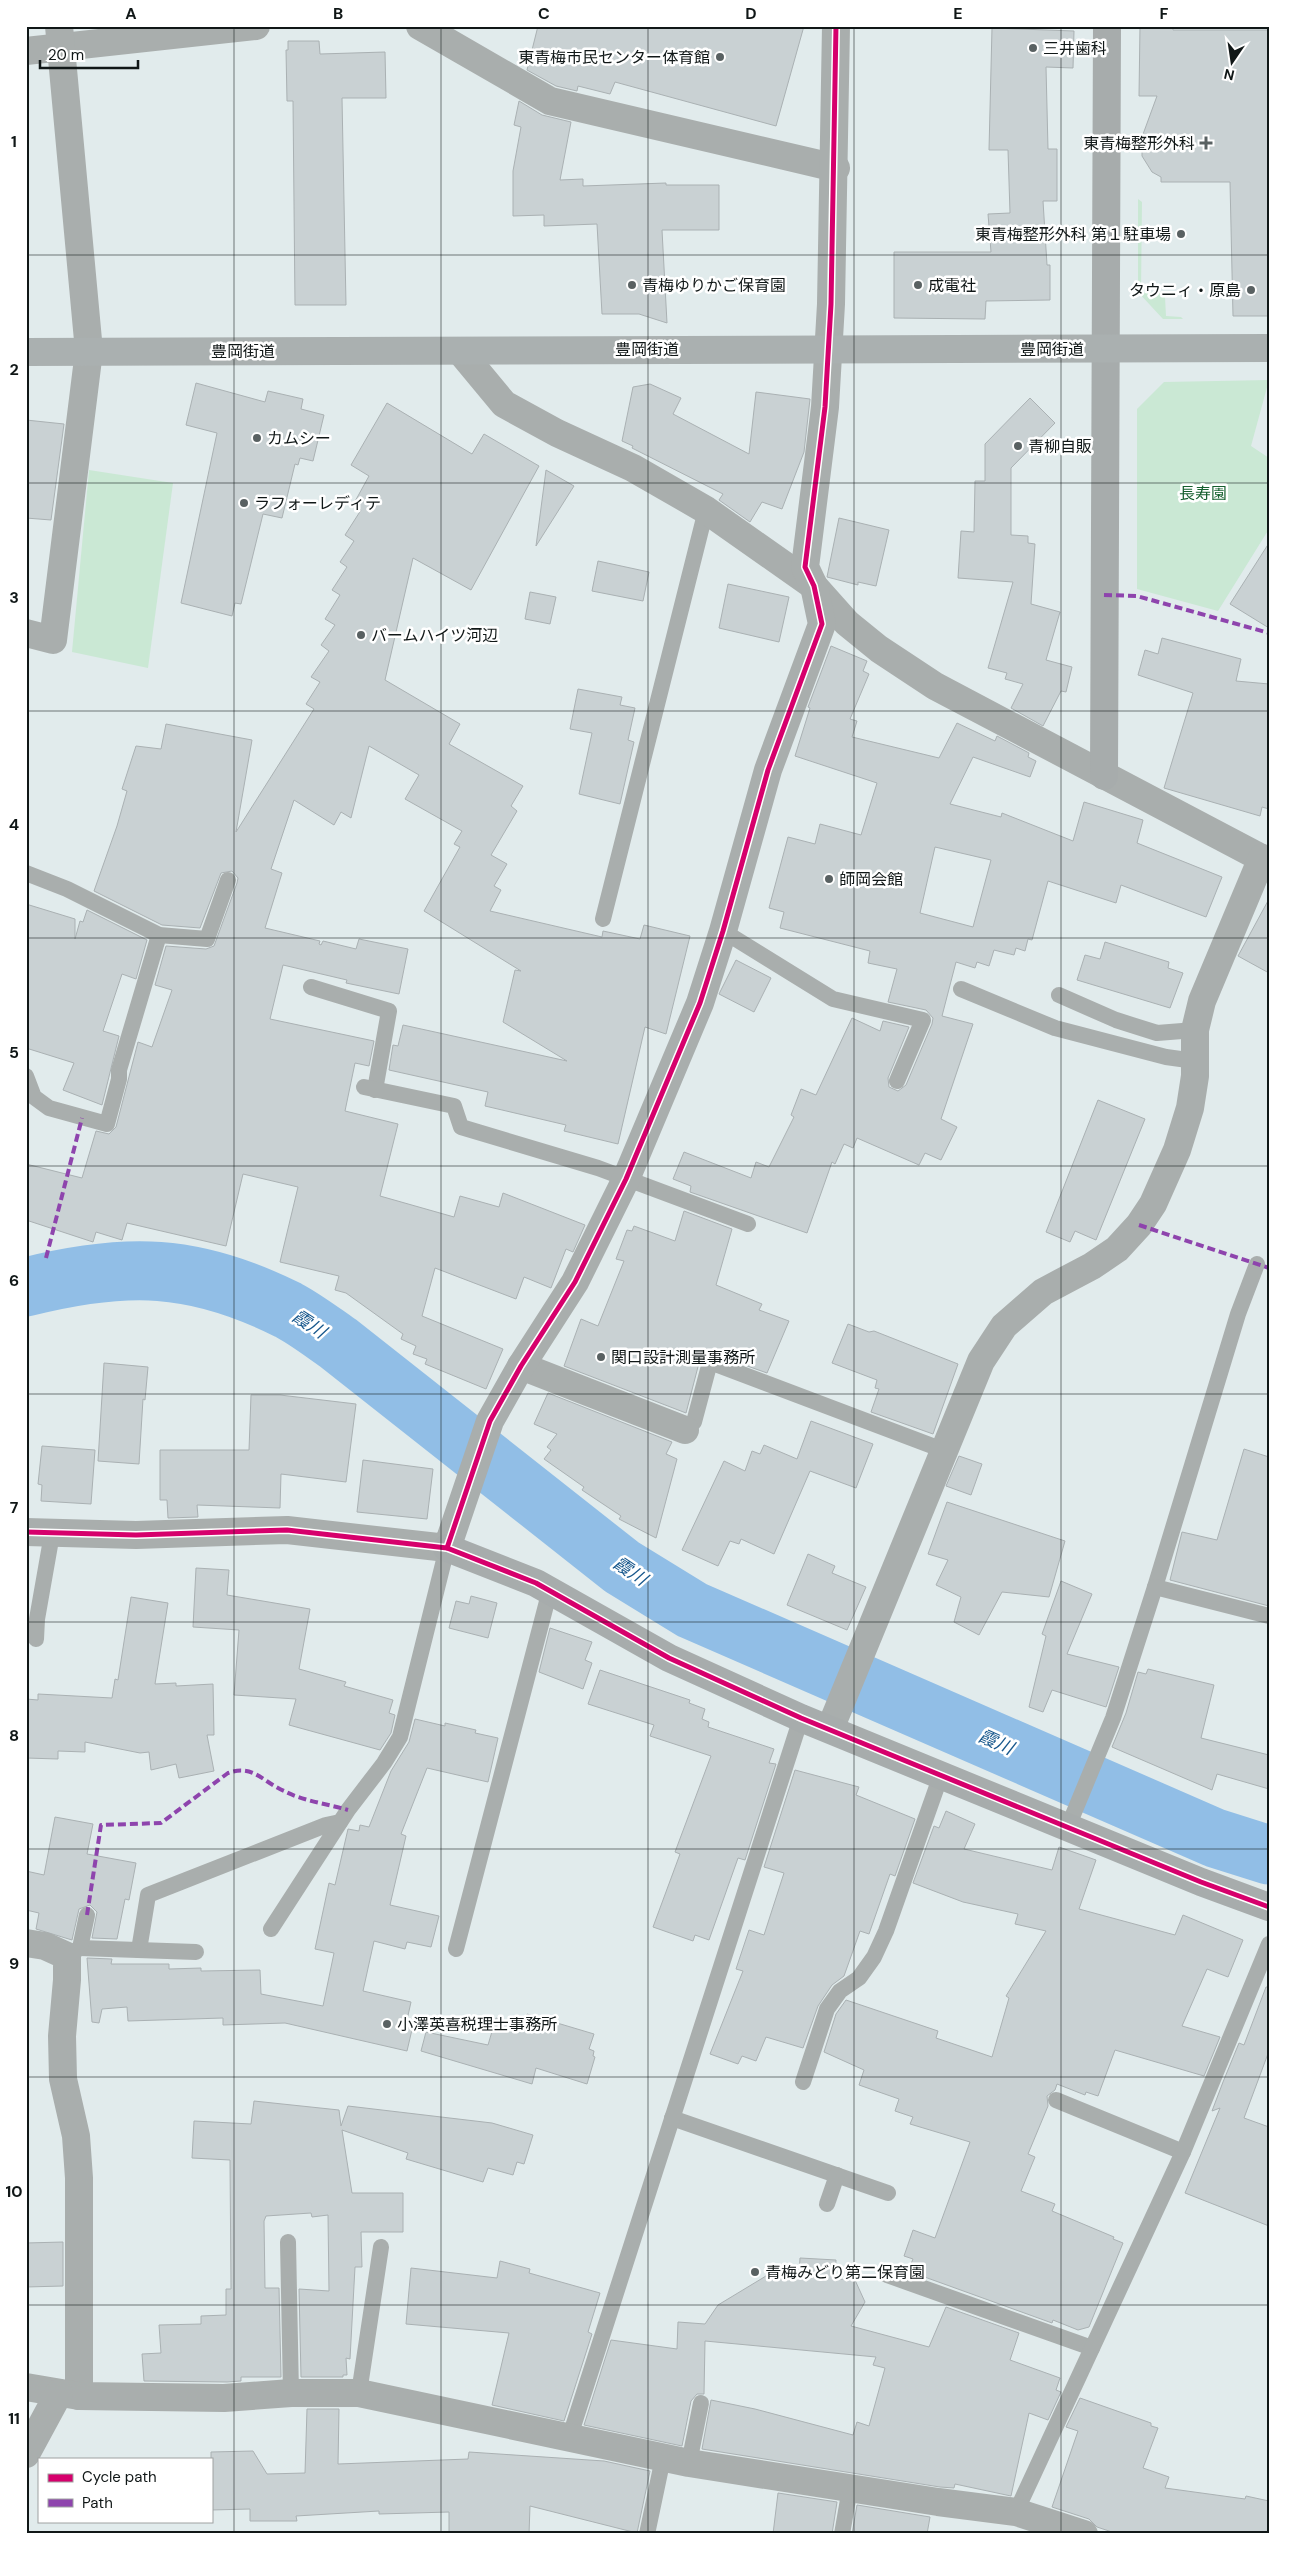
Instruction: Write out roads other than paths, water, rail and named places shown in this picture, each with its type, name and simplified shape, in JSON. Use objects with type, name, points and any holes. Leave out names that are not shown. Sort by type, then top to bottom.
[{"type":"main road","name":"豊岡街道","points":[[26,352],[1269,348]]},
{"type":"street","points":[[26,51],[61,37],[256,26]]},
{"type":"street","points":[[420,26],[550,101],[836,168]]},
{"type":"street","points":[[447,1548],[488,1427],[521,1366],[575,1282],[626,1179],[696,1011],[723,931],[768,770],[822,624],[814,586],[805,567],[824,406],[828,348],[836,168],[836,26]]},
{"type":"street","points":[[1104,776],[1106,26]]},
{"type":"street","points":[[26,633],[54,640],[89,351],[61,37]]},
{"type":"street","points":[[460,351],[504,404],[557,433],[633,468],[706,510],[814,586],[847,623],[879,649],[919,675],[1104,776],[1266,860],[1202,1001],[1195,1030],[1195,1061],[1190,1108],[1177,1150],[1152,1204],[1139,1225],[1117,1249],[1092,1266],[1043,1292],[1004,1326],[981,1361],[830,1729]]},
{"type":"street","points":[[521,1366],[685,1430]]},
{"type":"street","points":[[39,1533],[136,1535],[287,1530],[447,1548],[536,1583],[669,1658],[801,1718],[1201,1882],[1269,1907]]},
{"type":"street","points":[[26,1942],[73,1952],[62,2036],[63,2079],[76,2136],[79,2178],[69,2395],[26,2454]]},
{"type":"street","points":[[26,2387],[69,2395],[224,2398],[291,2393],[359,2393],[570,2436],[676,2460],[850,2488],[1029,2521],[1084,2534]]},
{"type":"lane","points":[[603,919],[706,510]]},
{"type":"lane","points":[[26,873],[66,889],[159,935],[207,939],[228,880]]},
{"type":"lane","points":[[723,931],[833,999],[924,1020],[897,1081]]},
{"type":"lane","points":[[26,1076],[34,1097],[49,1108],[107,1124],[119,1079],[119,1070],[159,935]]},
{"type":"lane","points":[[312,987],[389,1011],[369,1088],[454,1106],[461,1127],[598,1168],[748,1224]]},
{"type":"lane","points":[[961,989],[1055,1028],[1166,1057],[1195,1061]]},
{"type":"lane","points":[[1059,995],[1116,1020],[1157,1033],[1195,1030]]},
{"type":"lane","points":[[1068,1827],[1113,1718],[1232,1332],[1257,1264]]},
{"type":"lane","points":[[685,1430],[694,1422],[710,1362],[943,1450]]},
{"type":"lane","points":[[36,1639],[39,1533]]},
{"type":"lane","points":[[271,1929],[340,1822],[384,1763],[400,1737],[447,1548]]},
{"type":"lane","points":[[1155,1586],[1269,1616]]},
{"type":"lane","points":[[456,1949],[550,1590]]},
{"type":"lane","points":[[570,2436],[801,1718]]},
{"type":"lane","points":[[803,2082],[827,2009],[840,1991],[859,1978],[874,1957],[886,1931],[941,1774]]},
{"type":"lane","points":[[139,1950],[148,1895],[326,1825],[340,1822]]},
{"type":"lane","points":[[86,1914],[73,1952],[139,1950],[196,1952]]},
{"type":"lane","points":[[1029,2521],[1092,2348],[1183,2152],[1269,1944]]},
{"type":"lane","points":[[1056,2100],[1183,2152]]},
{"type":"lane","points":[[672,2118],[888,2193]]},
{"type":"lane","points":[[827,2204],[837,2175]]},
{"type":"lane","points":[[288,2242],[291,2393]]},
{"type":"lane","points":[[359,2393],[381,2247]]},
{"type":"lane","points":[[887,2275],[1092,2348]]},
{"type":"lane","points":[[647,2534],[701,2403]]},
{"type":"lane","points":[[842,2534],[850,2488]]},
{"type":"waterway","name":"霞川","points":[[26,1287],[96,1273],[128,1271],[190,1275],[254,1294],[307,1321],[338,1343],[622,1567],[692,1610],[1215,1838],[1269,1855]]},
{"type":"place","name":"三井歯科","points":[[1033,48]]},
{"type":"place","name":"東青梅市民センター体育館","points":[[720,57]]},
{"type":"place","name":"東青梅整形外科","points":[[1206,143]]},
{"type":"place","name":"東青梅整形外科 第１駐車場","points":[[1181,234]]},
{"type":"place","name":"青梅ゆりかご保育園","points":[[632,285]]},
{"type":"place","name":"成電社","points":[[918,285]]},
{"type":"place","name":"タウニィ・原島","points":[[1251,290]]},
{"type":"place","name":"カムシー","points":[[257,438]]},
{"type":"place","name":"青柳自販","points":[[1018,446]]},
{"type":"place","name":"ラフォーレディテ","points":[[244,503]]},
{"type":"place","name":"バームハイツ河辺","points":[[361,635]]},
{"type":"place","name":"師岡会館","points":[[829,879]]},
{"type":"place","name":"関口設計測量事務所","points":[[601,1357]]},
{"type":"place","name":"小澤英喜税理士事務所","points":[[387,2024]]},
{"type":"place","name":"青梅みどり第二保育園","points":[[755,2272]]},
{"type":"park label","name":"長寿園","points":[[1203,493]]}]
